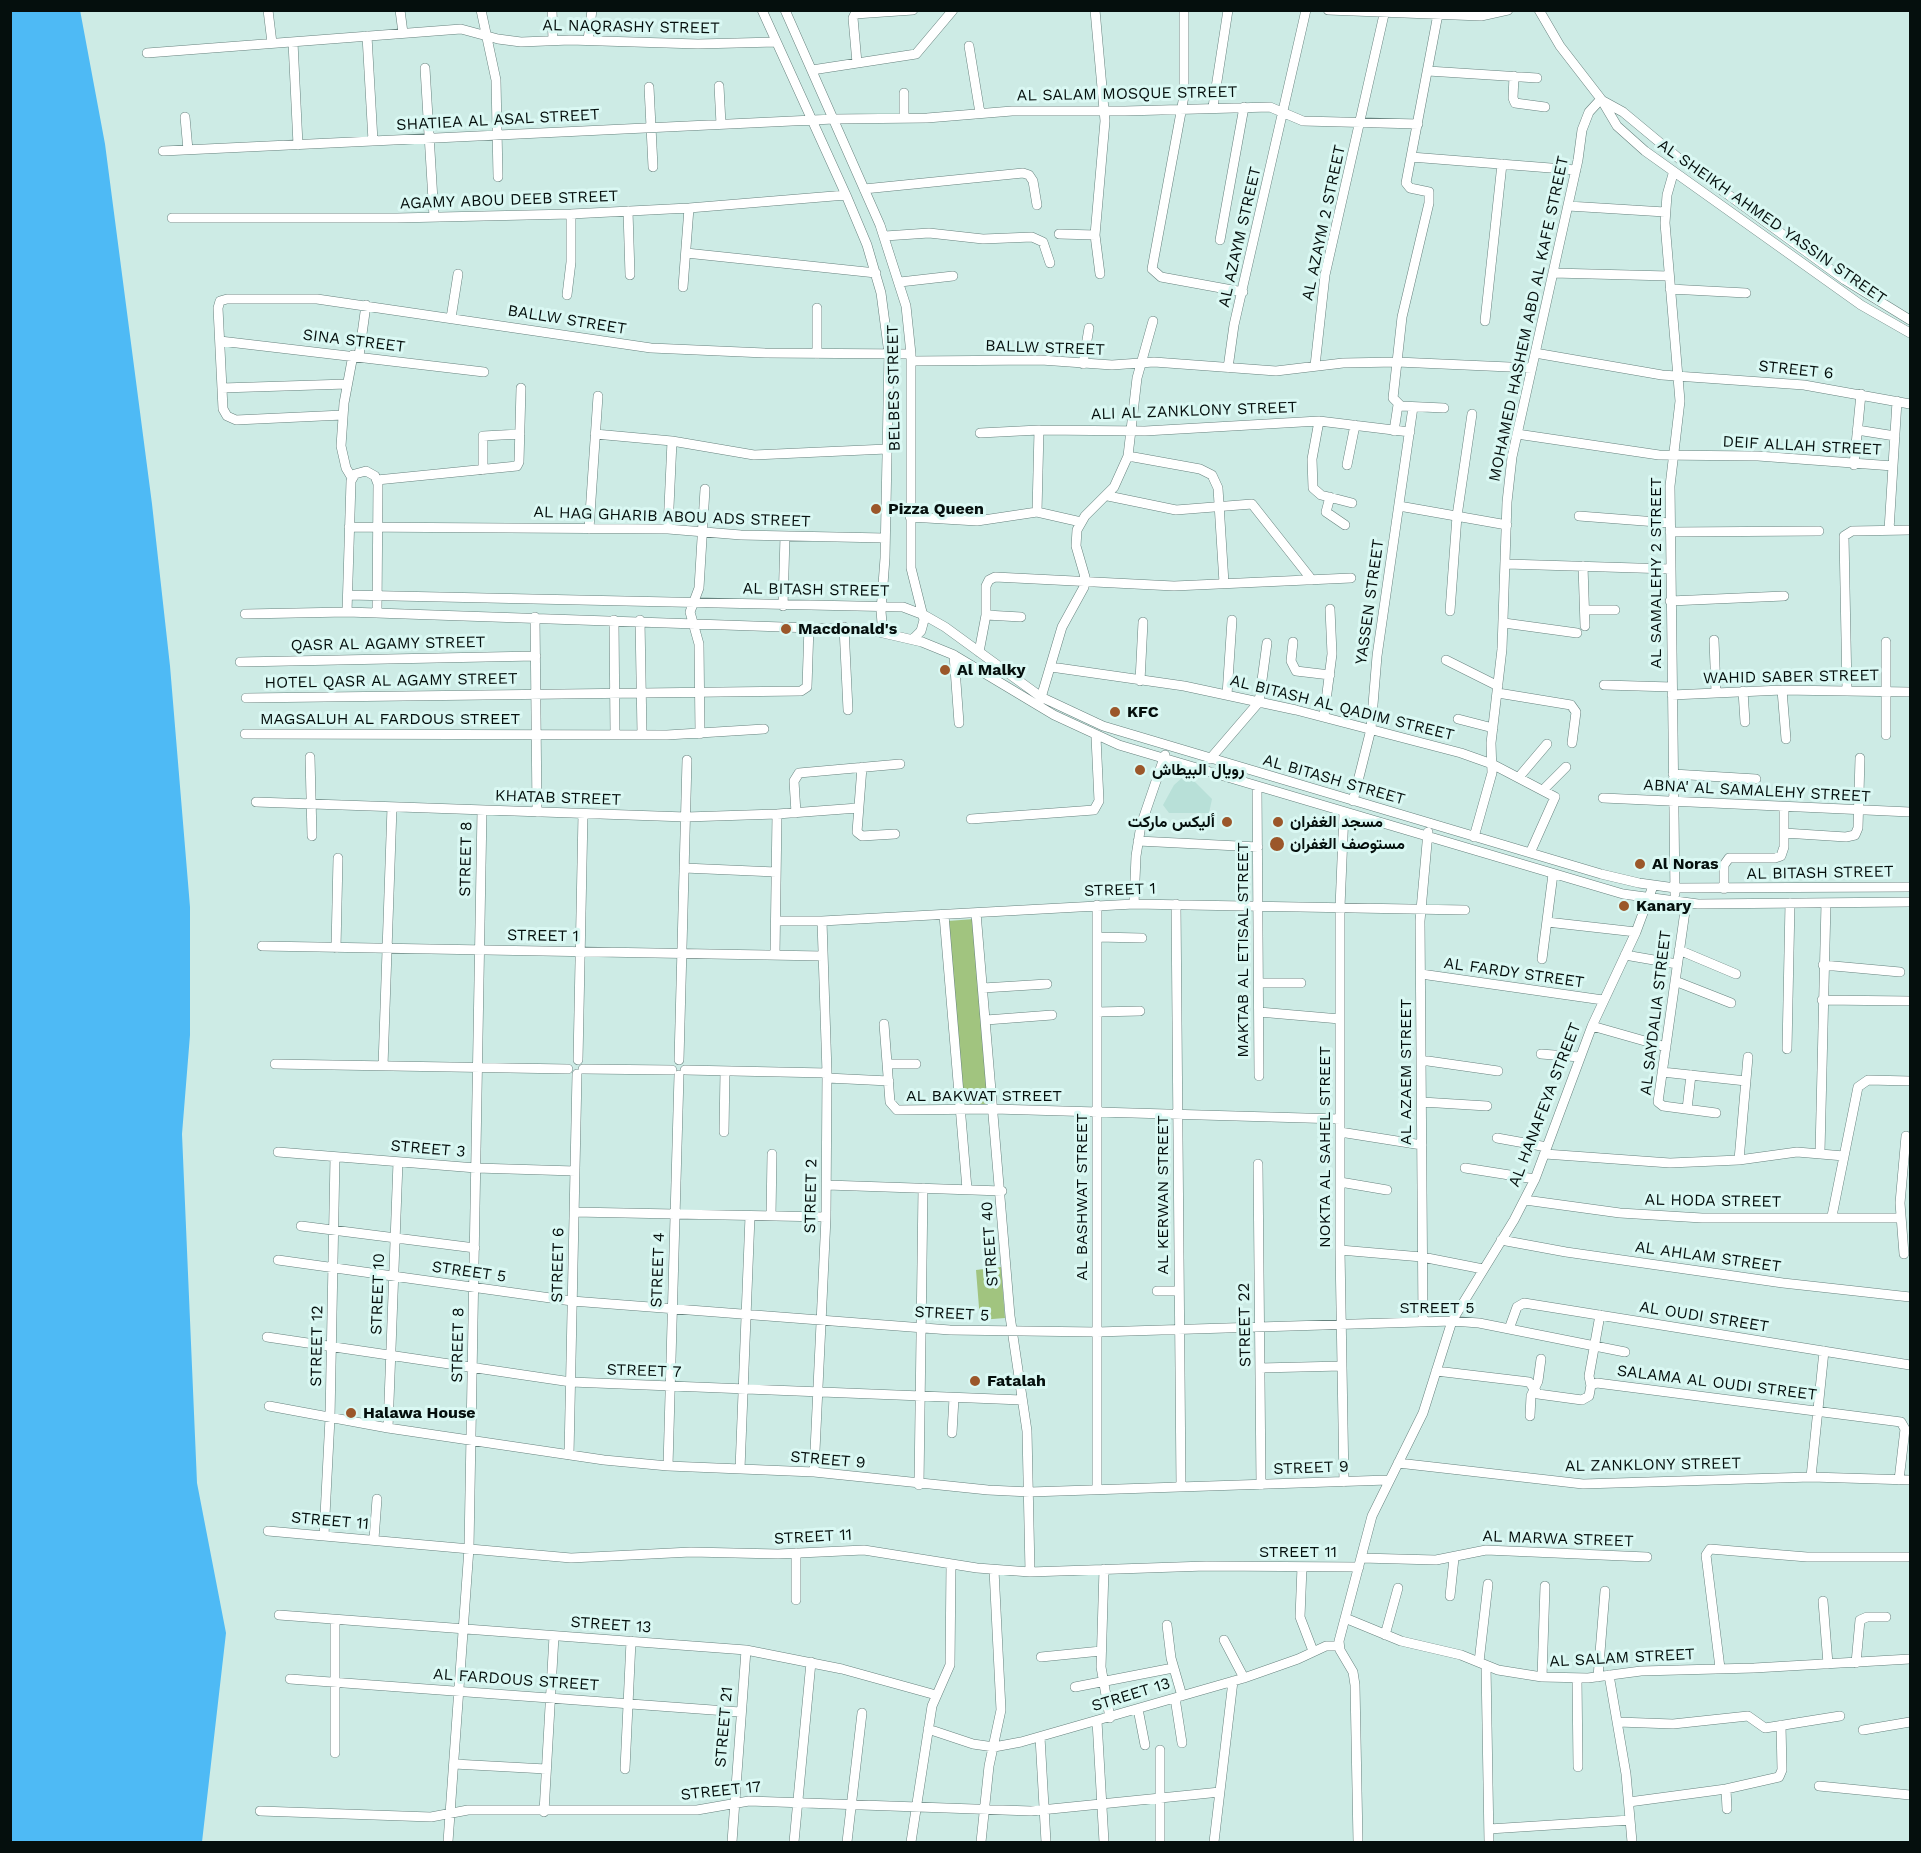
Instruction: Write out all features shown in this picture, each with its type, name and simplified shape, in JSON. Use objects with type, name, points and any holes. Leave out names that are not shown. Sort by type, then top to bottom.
[{"type":"street","points":[[268,10],[272,43]]},
{"type":"street","points":[[400,10],[403,33]]},
{"type":"street","points":[[481,10],[496,80],[498,177]]},
{"type":"street","points":[[552,10],[553,40]]},
{"type":"street","points":[[588,40],[592,10]]},
{"type":"street","name":"BELBES STREET","points":[[762,10],[846,195],[876,273],[885,313],[889,354],[882,622],[888,633]]},
{"type":"street","name":"BELBES STREET","points":[[785,10],[885,236],[900,282],[908,319],[911,357],[911,568],[924,615]]},
{"type":"street","points":[[857,63],[854,15],[913,10]]},
{"type":"street","points":[[812,70],[916,54],[954,10]]},
{"type":"street","points":[[1095,10],[1104,111],[1095,235],[1100,274]]},
{"type":"street","points":[[1184,10],[1185,90],[1152,269],[1161,277],[1243,292]]},
{"type":"street","points":[[1213,107],[1228,10]]},
{"type":"street","name":"AL AZAYM STREET","points":[[1227,368],[1285,114],[1306,10]]},
{"type":"street","points":[[1328,10],[1481,16],[1508,10]]},
{"type":"street","name":"AL SHEIKH AHMED YASSIN STREET","points":[[1539,10],[1560,46],[1601,99],[1617,126],[1673,174],[1869,310],[1911,333]]},
{"type":"street","name":"AL AZAYM 2 STREET","points":[[1315,366],[1325,275],[1362,123],[1385,11]]},
{"type":"street","points":[[1394,431],[1398,405],[1393,398],[1402,316],[1416,267],[1430,195],[1427,191],[1406,185],[1438,14]]},
{"type":"street","name":"AL NAQRASHY STREET","points":[[147,53],[461,29],[509,41],[588,40],[698,44],[776,42]]},
{"type":"street","points":[[367,36],[373,141]]},
{"type":"street","points":[[293,42],[298,145]]},
{"type":"street","points":[[969,46],[980,113]]},
{"type":"street","points":[[425,68],[434,217]]},
{"type":"street","points":[[1428,71],[1537,78]]},
{"type":"street","points":[[1514,76],[1513,98],[1515,103],[1545,106]]},
{"type":"street","points":[[719,86],[721,124]]},
{"type":"street","points":[[649,87],[653,166]]},
{"type":"street","points":[[904,93],[904,118]]},
{"type":"street","name":"AL SHEIKH AHMED YASSIN STREET","points":[[1601,99],[1623,112],[1682,160],[1845,280],[1911,320]]},
{"type":"street","name":"MOHAMED HASHEM ABD AL KAFE STREET","points":[[1474,837],[1490,782],[1492,764],[1493,728],[1504,623],[1509,479],[1576,170],[1584,121],[1601,99]]},
{"type":"street","points":[[1220,240],[1244,107]]},
{"type":"street","name":"AL SALAM MOSQUE STREET","points":[[834,119],[904,118],[980,113],[1270,107],[1303,121],[1418,124]]},
{"type":"street","points":[[185,117],[188,150]]},
{"type":"street","name":"SHATIEA AL ASAL STREET","points":[[163,152],[834,119]]},
{"type":"street","points":[[1412,157],[1576,170]]},
{"type":"street","points":[[1485,321],[1502,164]]},
{"type":"street","points":[[864,189],[1023,172],[1033,181],[1038,205]]},
{"type":"street","name":"AL SAMALEHY 2 STREET","points":[[1673,174],[1665,212],[1679,413],[1673,456],[1670,527],[1675,902]]},
{"type":"street","name":"AGAMY ABOU DEEB STREET","points":[[172,218],[571,214],[689,208],[846,195]]},
{"type":"street","points":[[1568,206],[1665,212]]},
{"type":"street","points":[[683,287],[689,208]]},
{"type":"street","points":[[628,211],[630,275]]},
{"type":"street","points":[[567,295],[571,262],[571,214]]},
{"type":"street","points":[[885,236],[938,233],[983,239],[1032,237],[1043,242],[1050,263]]},
{"type":"street","points":[[1059,234],[1095,235]]},
{"type":"street","points":[[686,253],[876,273]]},
{"type":"street","points":[[1553,273],[1670,276]]},
{"type":"street","points":[[451,318],[458,274]]},
{"type":"street","points":[[900,282],[953,276]]},
{"type":"street","points":[[1670,289],[1746,293]]},
{"type":"street","name":"BALLW STREET","points":[[220,341],[218,308],[220,302],[226,298],[304,298],[366,304],[651,348],[817,354],[889,354],[911,357],[1041,360],[1112,365],[1142,362],[1276,371],[1315,366],[1397,362],[1532,368]]},
{"type":"street","points":[[347,612],[352,478],[342,458],[343,416],[347,384],[356,356],[366,304]]},
{"type":"street","points":[[817,308],[817,354]]},
{"type":"street","points":[[1040,702],[1062,627],[1085,582],[1076,546],[1081,522],[1108,496],[1128,456],[1136,387],[1153,321]]},
{"type":"street","points":[[1083,364],[1089,328]]},
{"type":"street","points":[[220,341],[225,413],[236,420],[343,416]]},
{"type":"street","name":"SINA STREET","points":[[220,341],[484,372]]},
{"type":"street","name":"STREET 6","points":[[1535,353],[1677,377],[1785,383],[1911,404]]},
{"type":"street","points":[[222,388],[347,384]]},
{"type":"street","points":[[377,480],[517,466],[521,388]]},
{"type":"street","points":[[1854,465],[1861,394]]},
{"type":"street","points":[[589,529],[598,396]]},
{"type":"street","points":[[1889,531],[1897,401]]},
{"type":"street","points":[[1398,405],[1444,408]]},
{"type":"street","name":"YASSEN STREET","points":[[1353,801],[1371,729],[1377,656],[1413,407]]},
{"type":"street","points":[[1450,611],[1457,516],[1472,414]]},
{"type":"street","points":[[1319,421],[1314,446],[1312,483],[1316,492],[1352,503]]},
{"type":"street","name":"ALI AL ZANKLONY STREET","points":[[980,433],[1039,430],[1132,431],[1319,421],[1410,432]]},
{"type":"street","points":[[1347,465],[1355,425]]},
{"type":"street","points":[[1037,512],[1039,430]]},
{"type":"street","points":[[1857,430],[1895,436]]},
{"type":"street","points":[[483,470],[483,436],[520,434]]},
{"type":"street","points":[[595,434],[672,441],[754,455],[887,449]]},
{"type":"street","name":"DEIF ALLAH STREET","points":[[1517,435],[1673,456],[1758,456],[1854,465],[1893,466]]},
{"type":"street","points":[[668,529],[672,441]]},
{"type":"street","points":[[1128,456],[1207,471],[1216,481],[1224,583]]},
{"type":"street","points":[[352,478],[366,471],[375,476],[377,480],[377,612]]},
{"type":"street","points":[[700,734],[699,644],[690,612],[699,588],[705,489]]},
{"type":"street","points":[[1108,496],[1166,509],[1219,509],[1248,504],[1255,506],[1312,580]]},
{"type":"street","points":[[1330,497],[1326,512],[1345,525]]},
{"type":"street","points":[[1399,506],[1507,525]]},
{"type":"street","points":[[910,517],[976,520],[1037,512],[1081,522]]},
{"type":"street","points":[[1579,516],[1670,527],[1819,531]]},
{"type":"street","name":"AL HAG GHARIB ABOU ADS STREET","points":[[349,527],[668,529],[785,536],[885,538]]},
{"type":"street","points":[[1847,690],[1843,538],[1845,534],[1852,531],[1911,530]]},
{"type":"street","points":[[783,606],[785,536]]},
{"type":"street","points":[[1507,564],[1670,569]]},
{"type":"street","points":[[1583,566],[1585,627]]},
{"type":"street","points":[[980,652],[986,615],[986,586],[988,580],[994,577],[1174,586],[1351,578]]},
{"type":"street","name":"AL BITASH STREET","points":[[348,595],[903,607],[924,615],[980,652],[1040,702],[1168,747],[1530,853],[1653,886],[1724,889],[1911,887]]},
{"type":"street","points":[[1670,601],[1784,596]]},
{"type":"street","points":[[1324,716],[1330,675],[1332,639],[1330,609]]},
{"type":"street","points":[[1585,610],[1615,610]]},
{"type":"street","name":"AL BITASH STREET","points":[[245,614],[377,612],[844,627],[888,633],[913,639],[954,655],[1040,702],[1096,737],[1162,760],[1553,874],[1649,899],[1686,904],[1911,902]]},
{"type":"street","points":[[913,639],[921,631],[924,615]]},
{"type":"street","points":[[986,615],[1021,617]]},
{"type":"street","points":[[535,617],[537,812]]},
{"type":"street","points":[[614,620],[615,734]]},
{"type":"street","points":[[640,620],[642,734]]},
{"type":"street","points":[[1227,695],[1232,620]]},
{"type":"street","points":[[1140,681],[1143,622]]},
{"type":"street","points":[[1504,623],[1577,633]]},
{"type":"street","name":"HOTEL QASR AL AGAMY STREET","points":[[246,698],[804,690],[807,687],[809,626]]},
{"type":"street","points":[[844,627],[848,710]]},
{"type":"street","points":[[1714,640],[1716,692]]},
{"type":"street","points":[[1293,642],[1292,662],[1296,671],[1330,675]]},
{"type":"street","points":[[1886,642],[1886,735]]},
{"type":"street","points":[[1210,759],[1259,702],[1267,643]]},
{"type":"street","points":[[954,655],[959,723]]},
{"type":"street","name":"QASR AL AGAMY STREET","points":[[240,662],[536,656]]},
{"type":"street","points":[[1446,660],[1498,689],[1571,705],[1576,712],[1572,743]]},
{"type":"street","name":"AL BITASH AL QADIM STREET","points":[[1051,667],[1227,695],[1324,716],[1492,764],[1544,790]]},
{"type":"street","name":"WAHID SABER STREET","points":[[1604,685],[1672,691],[1911,692]]},
{"type":"street","points":[[1782,690],[1786,739]]},
{"type":"street","points":[[1743,691],[1745,722]]},
{"type":"street","points":[[1458,719],[1493,728]]},
{"type":"street","name":"MAGSALUH AL FARDOUS STREET","points":[[244,734],[700,734],[764,729]]},
{"type":"street","points":[[971,819],[1094,810],[1099,801],[1096,737]]},
{"type":"street","points":[[1519,777],[1547,744]]},
{"type":"street","points":[[1134,904],[1138,840],[1168,747]]},
{"type":"street","points":[[310,757],[312,836]]},
{"type":"street","points":[[1784,832],[1851,837],[1857,831],[1860,758]]},
{"type":"street","points":[[678,1072],[684,1063],[679,1060],[687,760]]},
{"type":"street","points":[[796,813],[794,781],[799,773],[900,764]]},
{"type":"street","points":[[862,767],[857,829],[859,835],[895,834]]},
{"type":"street","points":[[1530,853],[1555,800],[1553,795],[1544,790],[1566,767]]},
{"type":"street","points":[[1673,774],[1756,779]]},
{"type":"street","name":"MAKTAB AL ETISAL STREET","points":[[1257,787],[1259,1076]]},
{"type":"street","name":"ABNA' AL SAMALEHY STREET","points":[[1603,798],[1911,812]]},
{"type":"street","name":"KHATAB STREET","points":[[256,802],[686,817],[858,808]]},
{"type":"street","points":[[383,1066],[392,807]]},
{"type":"street","points":[[1724,889],[1726,860],[1734,857],[1778,857],[1783,850],[1784,808]]},
{"type":"street","name":"STREET 8","points":[[448,1842],[465,1630],[469,1548],[482,810]]},
{"type":"street","name":"NOKTA AL SAHEL STREET","points":[[1344,812],[1340,907],[1340,1250],[1344,1482]]},
{"type":"street","points":[[580,1072],[578,1060],[583,814]]},
{"type":"street","points":[[775,955],[777,814]]},
{"type":"street","name":"AL AZAEM STREET","points":[[1423,1322],[1421,909],[1429,823]]},
{"type":"street","points":[[1138,840],[1258,847]]},
{"type":"street","points":[[336,948],[338,858]]},
{"type":"street","points":[[684,868],[776,872]]},
{"type":"street","points":[[1542,959],[1553,874]]},
{"type":"street","name":"AL HANAFEYA STREET","points":[[1339,1646],[1372,1516],[1423,1413],[1452,1321],[1525,1200],[1535,1179],[1592,1026],[1636,932],[1653,886]]},
{"type":"street","points":[[1838,888],[1838,903]]},
{"type":"street","points":[[1788,1048],[1790,903]]},
{"type":"street","points":[[1820,1152],[1826,903]]},
{"type":"street","name":"STREET 1","points":[[776,921],[822,921],[1134,904],[1465,910]]},
{"type":"street","name":"AL KERWAN STREET","points":[[1176,904],[1181,1487]]},
{"type":"street","name":"AL SAYDALIA STREET","points":[[1686,904],[1659,1104],[1716,1113]]},
{"type":"street","name":"AL BASHWAT STREET","points":[[1097,905],[1097,1489]]},
{"type":"street","name":"STREET 40","points":[[976,913],[1002,1191],[1012,1332],[1027,1431],[1030,1572]]},
{"type":"street","name":"STREET 40","points":[[944,915],[967,1190]]},
{"type":"street","name":"STREET 2","points":[[814,1472],[820,1392],[827,1185],[827,1076],[822,921]]},
{"type":"street","points":[[1547,922],[1636,932]]},
{"type":"street","points":[[1097,937],[1142,938]]},
{"type":"street","name":"STREET 1","points":[[262,946],[823,956]]},
{"type":"street","points":[[1679,950],[1736,974]]},
{"type":"street","points":[[1625,955],[1677,964]]},
{"type":"street","points":[[1823,964],[1900,972]]},
{"type":"street","name":"AL FARDY STREET","points":[[1421,974],[1603,1000]]},
{"type":"street","points":[[1675,981],[1731,1003]]},
{"type":"street","points":[[1258,983],[1301,984]]},
{"type":"street","points":[[983,988],[1047,984]]},
{"type":"street","points":[[1822,1000],[1911,1001]]},
{"type":"street","points":[[1097,1012],[1140,1011]]},
{"type":"street","points":[[1259,1012],[1340,1019]]},
{"type":"street","points":[[986,1020],[1052,1015]]},
{"type":"street","name":"AL BAKWAT STREET","points":[[885,1023],[890,1102],[897,1110],[994,1109],[1340,1119]]},
{"type":"street","points":[[1592,1026],[1666,1047]]},
{"type":"street","points":[[1541,1054],[1580,1057]]},
{"type":"street","points":[[1739,1160],[1748,1057]]},
{"type":"street","points":[[568,1069],[569,1063],[578,1060]]},
{"type":"street","points":[[1421,1060],[1498,1071]]},
{"type":"street","points":[[275,1064],[568,1069],[571,1073],[724,1071],[889,1081]]},
{"type":"street","points":[[887,1064],[916,1064]]},
{"type":"street","points":[[724,1071],[724,1132]]},
{"type":"street","name":"STREET 6","points":[[569,1455],[575,1171],[580,1072]]},
{"type":"street","name":"STREET 4","points":[[668,1466],[678,1072]]},
{"type":"street","points":[[1662,1072],[1746,1081]]},
{"type":"street","points":[[1687,1109],[1691,1075]]},
{"type":"street","points":[[1832,1216],[1860,1084],[1868,1080],[1911,1081]]},
{"type":"street","points":[[1422,1102],[1487,1106]]},
{"type":"street","points":[[1340,1132],[1422,1145]]},
{"type":"street","points":[[1904,1254],[1900,1203],[1906,1136]]},
{"type":"street","points":[[1497,1138],[1546,1151],[1637,1162],[1739,1160],[1797,1152],[1820,1152],[1844,1156]]},
{"type":"street","name":"STREET 3","points":[[278,1152],[476,1168],[575,1171]]},
{"type":"street","points":[[771,1216],[772,1154]]},
{"type":"street","name":"STREET 12","points":[[324,1535],[330,1418],[335,1157]]},
{"type":"street","name":"STREET 10","points":[[388,1428],[398,1162]]},
{"type":"street","name":"STREET 22","points":[[1258,1164],[1261,1485]]},
{"type":"street","points":[[1465,1168],[1535,1179]]},
{"type":"street","points":[[1340,1182],[1387,1190]]},
{"type":"street","points":[[827,1185],[1002,1191]]},
{"type":"street","points":[[919,1485],[923,1188]]},
{"type":"street","name":"AL HODA STREET","points":[[1525,1200],[1572,1208],[1668,1216],[1736,1219],[1832,1216],[1900,1218]]},
{"type":"street","points":[[1900,1203],[1911,1203]]},
{"type":"street","points":[[574,1212],[826,1217]]},
{"type":"street","points":[[740,1469],[750,1215]]},
{"type":"street","points":[[301,1226],[475,1248]]},
{"type":"street","name":"AL AHLAM STREET","points":[[1501,1240],[1566,1252],[1783,1283],[1911,1297]]},
{"type":"street","points":[[1340,1250],[1422,1257],[1483,1269]]},
{"type":"street","name":"STREET 5","points":[[278,1260],[572,1301],[921,1328],[1012,1332],[1097,1332],[1452,1321],[1509,1329],[1625,1352]]},
{"type":"street","points":[[1157,1291],[1178,1291]]},
{"type":"street","name":"AL OUDI STREET","points":[[1509,1329],[1517,1307],[1524,1303],[1911,1365]]},
{"type":"street","points":[[1436,1371],[1529,1382],[1540,1394],[1582,1400],[1589,1396],[1591,1386],[1589,1376],[1600,1315]]},
{"type":"street","name":"STREET 7","points":[[267,1337],[571,1382],[1022,1401]]},
{"type":"street","points":[[1810,1477],[1824,1351]]},
{"type":"street","points":[[1530,1416],[1541,1359]]},
{"type":"street","points":[[1260,1368],[1342,1366]]},
{"type":"street","name":"SALAMA AL OUDI STREET","points":[[1591,1386],[1597,1383],[1818,1410],[1903,1424],[1899,1480]]},
{"type":"street","points":[[952,1433],[954,1398]]},
{"type":"street","name":"STREET 9","points":[[269,1407],[388,1428],[569,1455],[668,1466],[814,1472],[919,1485],[1030,1492],[1388,1480]]},
{"type":"street","name":"AL ZANKLONY STREET","points":[[1398,1463],[1583,1484],[1810,1477],[1911,1480]]},
{"type":"street","points":[[374,1539],[377,1498]]},
{"type":"street","name":"STREET 11","points":[[268,1530],[571,1558],[691,1552],[796,1553],[864,1550],[994,1570],[1030,1572],[1302,1567],[1360,1562]]},
{"type":"street","points":[[1720,1668],[1706,1555],[1710,1549],[1818,1558],[1911,1557]]},
{"type":"street","name":"AL MARWA STREET","points":[[1360,1562],[1424,1560],[1454,1557],[1486,1550],[1647,1557]]},
{"type":"street","points":[[796,1553],[796,1600]]},
{"type":"street","points":[[1450,1596],[1454,1557]]},
{"type":"street","points":[[911,1842],[928,1729],[936,1695],[950,1665],[951,1564]]},
{"type":"street","points":[[1302,1567],[1300,1617],[1313,1651]]},
{"type":"street","points":[[1104,1569],[1102,1684],[1110,1718]]},
{"type":"street","points":[[981,1842],[1001,1710],[994,1570]]},
{"type":"street","points":[[1488,1584],[1483,1664],[1490,1842]]},
{"type":"street","points":[[1542,1677],[1545,1586]]},
{"type":"street","points":[[1385,1635],[1398,1588]]},
{"type":"street","points":[[1598,1677],[1605,1591]]},
{"type":"street","points":[[1823,1601],[1828,1664]]},
{"type":"street","name":"STREET 13","points":[[279,1615],[746,1650],[873,1676],[936,1695]]},
{"type":"street","points":[[1856,1663],[1860,1620],[1867,1617],[1886,1617]]},
{"type":"street","name":"AL SALAM STREET","points":[[1345,1618],[1385,1635],[1511,1673],[1542,1677],[1598,1677],[1720,1668],[1911,1659]]},
{"type":"street","points":[[335,1620],[335,1753]]},
{"type":"street","points":[[1167,1625],[1178,1697],[1182,1743]]},
{"type":"street","points":[[544,1812],[554,1636]]},
{"type":"street","points":[[1224,1640],[1244,1678]]},
{"type":"street","points":[[625,1769],[630,1641]]},
{"type":"street","name":"STREET 13","points":[[928,1729],[966,1742],[994,1747],[1110,1718],[1244,1678],[1298,1659],[1326,1646],[1339,1646]]},
{"type":"street","points":[[1339,1646],[1353,1672],[1355,1685],[1358,1842]]},
{"type":"street","name":"STREET 21","points":[[732,1842],[746,1650]]},
{"type":"street","points":[[1041,1657],[1101,1651]]},
{"type":"street","points":[[794,1842],[811,1662]]},
{"type":"street","points":[[1075,1686],[1102,1684],[1173,1668]]},
{"type":"street","points":[[1609,1675],[1618,1722],[1632,1842]]},
{"type":"street","points":[[1577,1678],[1578,1767]]},
{"type":"street","name":"AL FARDOUS STREET","points":[[290,1679],[740,1712]]},
{"type":"street","points":[[1214,1842],[1233,1681]]},
{"type":"street","points":[[1138,1709],[1145,1745]]},
{"type":"street","points":[[847,1842],[862,1713]]},
{"type":"street","points":[[1618,1722],[1673,1724],[1748,1716],[1761,1727],[1840,1716]]},
{"type":"street","points":[[1097,1721],[1104,1842]]},
{"type":"street","points":[[1863,1730],[1911,1722]]},
{"type":"street","points":[[1629,1802],[1726,1789],[1781,1776],[1781,1725]]},
{"type":"street","points":[[1040,1737],[1046,1842]]},
{"type":"street","points":[[1160,1750],[1160,1842]]},
{"type":"street","points":[[454,1764],[546,1769]]},
{"type":"street","points":[[1819,1786],[1911,1795]]},
{"type":"street","points":[[1726,1789],[1727,1809]]},
{"type":"street","name":"STREET 17","points":[[260,1811],[431,1817],[468,1810],[544,1812],[697,1810],[749,1801],[1044,1810],[1102,1806],[1220,1792]]},
{"type":"street","points":[[1489,1828],[1630,1820]]},
{"type":"shaded area","points":[[1183,777],[1190,777],[1212,799],[1209,813],[1169,813],[1163,805],[1174,785]]},
{"type":"green space","points":[[974,919],[991,1104],[964,1104],[948,921]]},
{"type":"green space","points":[[1001,1267],[1005,1318],[980,1320],[976,1270]]},
{"type":"water","points":[[80,10],[105,144],[152,504],[170,666],[190,907],[190,1035],[182,1134],[197,1483],[226,1633],[202,1842],[11,1842],[10,11]]},
{"type":"place","name":"Pizza Queen","points":[[876,509]]},
{"type":"place","name":"Macdonald's","points":[[786,629]]},
{"type":"place","name":"Al Malky","points":[[945,670]]},
{"type":"place","name":"KFC","points":[[1115,712]]},
{"type":"place","name":"رويال البيطاش","points":[[1140,770]]},
{"type":"place","name":"أليكس ماركت","points":[[1227,822]]},
{"type":"place","name":"مسجد الغفران","points":[[1278,822]]},
{"type":"place","name":"مستوصف الغفران","points":[[1277,844]]},
{"type":"place","name":"Al Noras","points":[[1640,864]]},
{"type":"place","name":"Kanary","points":[[1624,906]]},
{"type":"place","name":"Fatalah","points":[[975,1381]]},
{"type":"place","name":"Halawa House","points":[[351,1413]]}]
